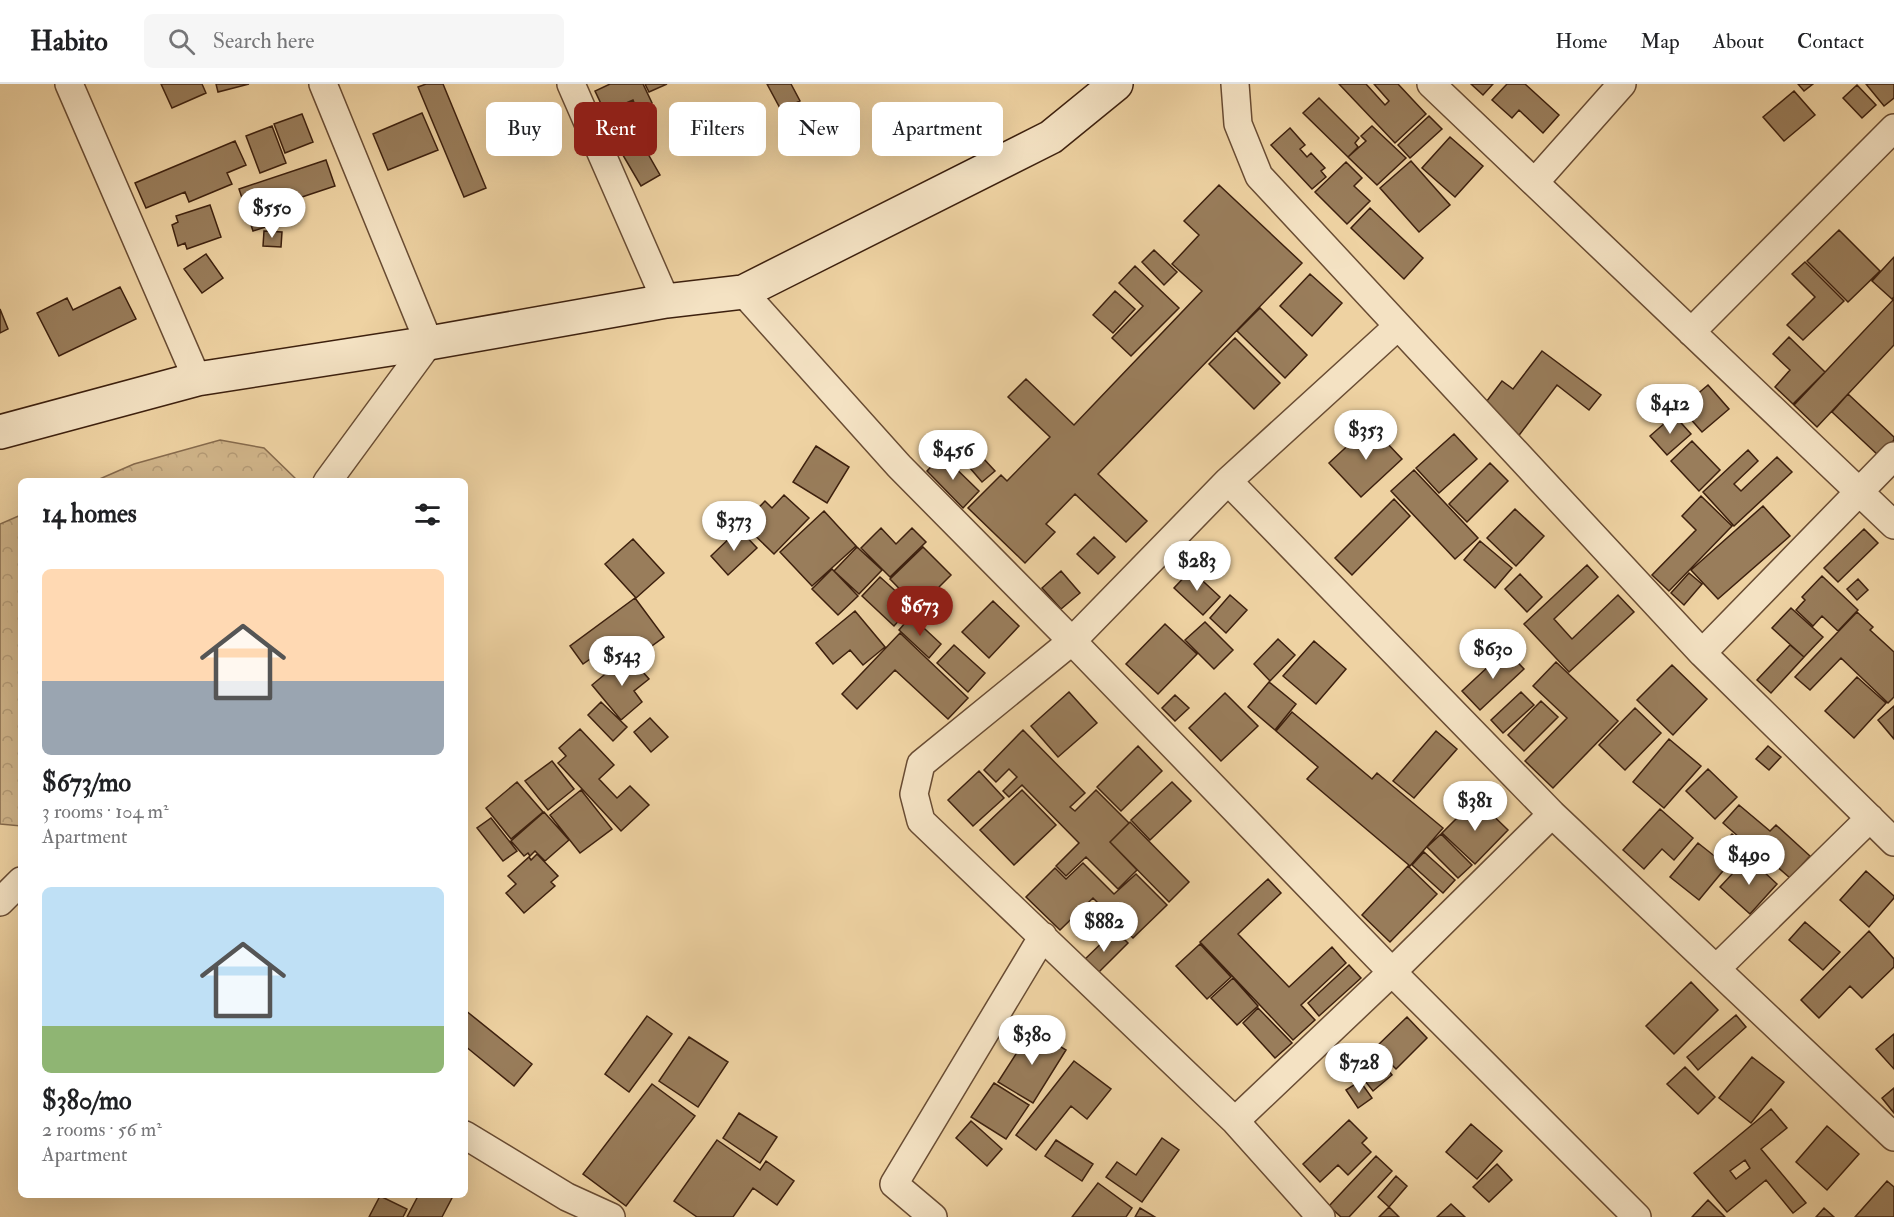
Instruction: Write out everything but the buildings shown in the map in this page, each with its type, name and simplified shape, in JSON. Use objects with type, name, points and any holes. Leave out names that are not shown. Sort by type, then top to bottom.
[{"type":"main road","points":[[0,432],[197,379],[429,343],[666,301],[743,292],[1051,137],[1116,84]]},
{"type":"street","points":[[69,84],[197,379]]},
{"type":"street","points":[[323,84],[429,343],[330,478]]},
{"type":"street","points":[[571,84],[666,301]]},
{"type":"street","points":[[1235,84],[1238,124],[1259,176],[1702,653],[1894,842]]},
{"type":"street","points":[[1431,84],[1894,525]]},
{"type":"street","points":[[1534,182],[1622,84]]},
{"type":"street","points":[[1691,332],[1894,128]]},
{"type":"street","points":[[743,292],[899,466],[1392,972],[1637,1217]]},
{"type":"street","points":[[1321,1217],[1235,1120],[921,820],[914,795],[921,764],[1072,641],[1228,482],[1397,327]]},
{"type":"street","points":[[1702,653],[1894,456]]},
{"type":"street","points":[[1228,482],[1551,814],[1894,1137]]},
{"type":"street","points":[[1235,1120],[1392,972],[1551,814]]},
{"type":"street","points":[[1716,969],[1870,818]]},
{"type":"street","points":[[0,902],[18,884]]},
{"type":"street","points":[[933,1217],[894,1184],[1043,936]]},
{"type":"street","points":[[468,1137],[567,1197],[611,1217]]},
{"type":"green space","points":[[220,440],[264,448],[295,478],[102,478],[134,464]]},
{"type":"green space","points":[[18,516],[18,826],[0,824],[0,524]]}]
